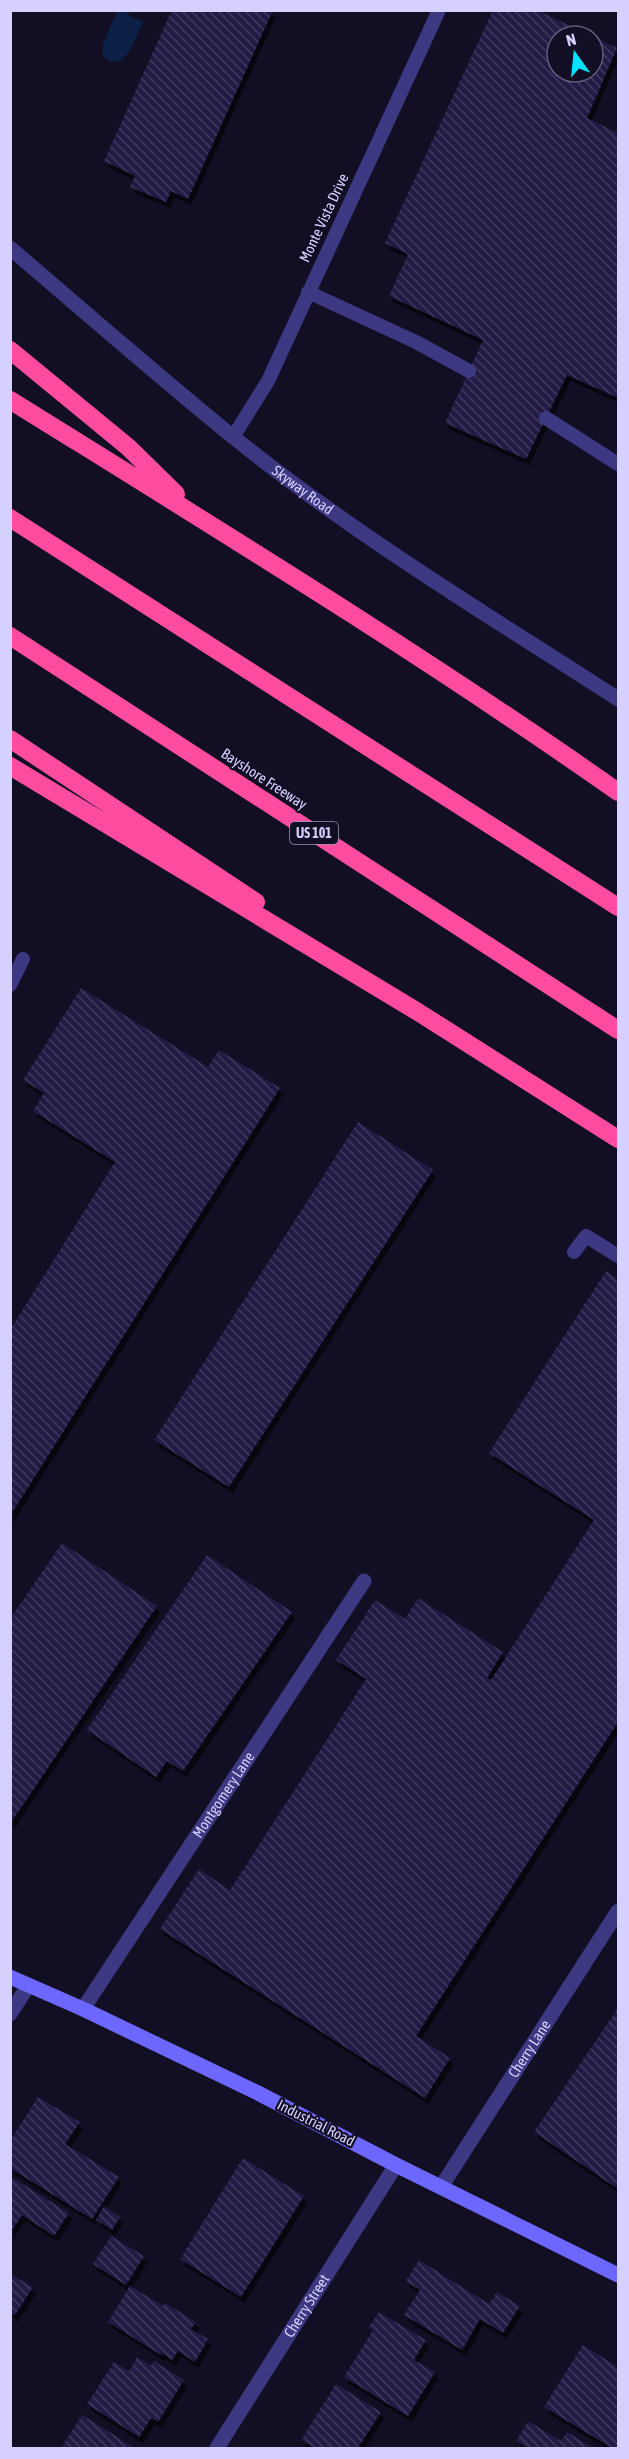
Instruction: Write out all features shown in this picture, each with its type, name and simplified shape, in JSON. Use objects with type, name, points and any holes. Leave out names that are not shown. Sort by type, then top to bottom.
[{"type":"highway","points":[[10,350],[128,447],[201,518]]},
{"type":"highway","points":[[10,399],[201,518],[618,792]]},
{"type":"highway","points":[[10,518],[618,907]]},
{"type":"highway","name":"Bayshore Freeway","points":[[10,636],[618,1030]]},
{"type":"highway","points":[[10,739],[132,817],[418,1012]]},
{"type":"highway","points":[[10,766],[418,1012],[618,1139]]},
{"type":"main road","name":"Industrial Road","points":[[10,1977],[83,2009],[258,2093],[396,2165],[618,2275]]},
{"type":"street","name":"Skyway Road","points":[[10,248],[233,437],[398,556],[618,699]]},
{"type":"street","name":"Montgomery Lane","points":[[83,2009],[364,1581]]},
{"type":"street","name":"Cherry Lane","points":[[441,2187],[618,1911]]},
{"type":"street","points":[[10,2014],[28,1986]]},
{"type":"street","name":"Cherry Street","points":[[217,2448],[396,2165]]},
{"type":"lane","name":"Monte Vista Drive","points":[[233,437],[268,381],[439,10]]},
{"type":"lane","points":[[308,292],[416,342],[469,371]]},
{"type":"lane","points":[[546,418],[618,464]]},
{"type":"lane","points":[[10,985],[23,959]]},
{"type":"lane","points":[[574,1252],[586,1236],[618,1256]]},
{"type":"water","points":[[117,11],[130,11],[128,15],[143,22],[128,53],[116,62],[102,54],[103,44]]},
{"type":"building","points":[[172,10],[273,10],[188,199],[171,191],[166,202],[130,187],[135,176],[104,161]]},
{"type":"building","points":[[493,10],[537,10],[567,24],[545,24],[545,84],[602,84],[587,118],[618,133],[618,398],[567,375],[526,459],[445,423],[483,340],[389,296],[408,254],[385,243]]},
{"type":"building","points":[[605,42],[617,48],[605,76]]},
{"type":"building","points":[[81,988],[208,1067],[219,1050],[280,1088],[10,1516],[10,1330],[115,1162],[33,1111],[44,1093],[23,1080]]},
{"type":"building","points":[[358,1122],[433,1170],[229,1487],[154,1440]]},
{"type":"building","points":[[606,1271],[618,1279],[618,1722],[416,2036],[450,2058],[425,2098],[160,1929],[199,1869],[230,1890],[366,1679],[336,1660],[375,1600],[405,1619],[418,1598],[503,1652],[487,1678],[491,1680],[594,1520],[489,1453]]},
{"type":"building","points":[[62,1543],[157,1606],[10,1824],[10,1619]]},
{"type":"building","points":[[207,1555],[292,1612],[183,1771],[167,1761],[156,1777],[87,1730]]},
{"type":"building","points":[[618,2008],[618,2189],[534,2132]]},
{"type":"building","points":[[38,2097],[80,2122],[65,2144],[119,2177],[92,2219],[10,2168],[10,2141]]},
{"type":"building","points":[[243,2158],[304,2196],[241,2297],[180,2259]]},
{"type":"building","points":[[10,2176],[69,2213],[54,2236],[22,2215],[10,2233]]},
{"type":"building","points":[[104,2206],[120,2217],[112,2230],[96,2220]]},
{"type":"building","points":[[111,2236],[144,2256],[126,2285],[93,2264]]},
{"type":"building","points":[[419,2260],[489,2304],[497,2292],[520,2306],[503,2333],[480,2319],[462,2350],[404,2315],[420,2290],[406,2281]]},
{"type":"building","points":[[10,2274],[33,2287],[15,2315],[10,2312]]},
{"type":"building","points":[[130,2286],[163,2306],[165,2303],[196,2322],[191,2329],[208,2339],[195,2362],[178,2351],[172,2360],[162,2353],[161,2355],[108,2322]]},
{"type":"building","points":[[379,2312],[426,2340],[414,2360],[435,2372],[408,2416],[344,2377],[373,2330],[369,2327]]},
{"type":"building","points":[[583,2345],[618,2367],[617,2448],[612,2448],[544,2407]]},
{"type":"building","points":[[137,2357],[151,2366],[154,2361],[184,2380],[158,2422],[151,2418],[139,2437],[87,2404],[114,2362],[129,2371]]},
{"type":"building","points":[[336,2384],[381,2412],[358,2448],[315,2448],[301,2440]]},
{"type":"building","points":[[82,2415],[132,2446],[131,2448],[61,2448]]},
{"type":"building","points":[[528,2421],[561,2441],[567,2432],[593,2448],[528,2448],[516,2441]]}]
